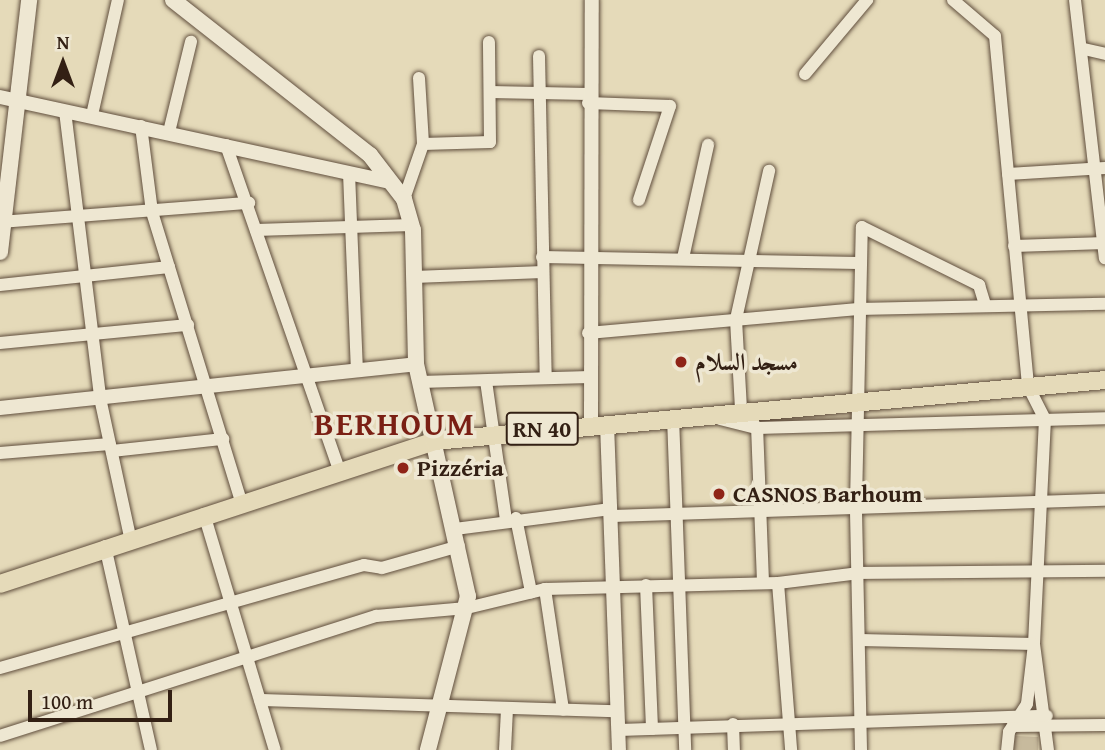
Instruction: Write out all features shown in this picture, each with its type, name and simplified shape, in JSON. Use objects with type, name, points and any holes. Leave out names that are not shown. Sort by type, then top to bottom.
[{"type":"main road","points":[[0,252],[29,0]]},
{"type":"main road","points":[[173,0],[370,155],[404,199],[412,225],[416,364],[459,546],[467,608],[428,750]]},
{"type":"main road","name":"RN 40","points":[[0,584],[130,537],[434,441],[695,413],[1105,380]]},
{"type":"street","points":[[92,114],[118,0]]},
{"type":"street","points":[[592,0],[588,98],[588,333],[590,377],[611,512],[611,586],[619,750]]},
{"type":"street","points":[[805,74],[867,0]]},
{"type":"street","points":[[953,0],[995,36],[1028,386],[1045,419],[1034,644],[1027,704],[1015,722],[1007,750]]},
{"type":"street","points":[[1075,0],[1100,168],[1105,258]]},
{"type":"street","points":[[169,132],[191,41]]},
{"type":"street","points":[[423,144],[490,142],[489,43]]},
{"type":"street","points":[[1084,49],[1105,54]]},
{"type":"street","points":[[539,56],[546,377]]},
{"type":"street","points":[[404,199],[423,144],[419,78]]},
{"type":"street","points":[[490,92],[540,93],[670,106],[639,200]]},
{"type":"street","points":[[0,97],[92,114],[391,182]]},
{"type":"street","points":[[65,111],[100,398],[130,537]]},
{"type":"street","points":[[141,126],[152,212],[209,386],[241,502]]},
{"type":"street","points":[[226,145],[249,203],[339,470]]},
{"type":"street","points":[[684,258],[708,145]]},
{"type":"street","points":[[1008,174],[1100,168]]},
{"type":"street","points":[[763,582],[757,428],[741,410],[736,319],[752,260],[769,171]]},
{"type":"street","points":[[349,173],[358,370]]},
{"type":"street","points":[[2,221],[249,203]]},
{"type":"street","points":[[256,230],[412,225]]},
{"type":"street","points":[[861,750],[856,504],[863,399],[858,309],[858,263],[862,227],[979,285],[985,305]]},
{"type":"street","points":[[1014,246],[1105,243]]},
{"type":"street","points":[[542,257],[858,263]]},
{"type":"street","points":[[0,285],[169,267]]},
{"type":"street","points":[[414,277],[542,272]]},
{"type":"street","points":[[588,333],[858,309],[1105,304]]},
{"type":"street","points":[[0,343],[188,325]]},
{"type":"street","points":[[0,408],[416,364]]},
{"type":"street","points":[[420,382],[590,377]]},
{"type":"street","points":[[486,381],[491,435],[531,592]]},
{"type":"street","points":[[695,413],[757,428],[860,422],[1105,418]]},
{"type":"street","points":[[673,417],[685,750]]},
{"type":"street","points":[[0,453],[223,439]]},
{"type":"street","points":[[455,529],[511,519],[611,512],[761,511],[856,504],[1105,500]]},
{"type":"street","points":[[204,514],[234,600],[275,750]]},
{"type":"street","points":[[105,546],[127,631],[150,750]]},
{"type":"street","points":[[0,668],[234,600],[459,546]]},
{"type":"street","points":[[0,736],[376,616],[467,608],[545,589],[778,583],[859,573],[1105,571]]},
{"type":"street","points":[[778,583],[791,750]]},
{"type":"street","points":[[646,585],[652,729]]},
{"type":"street","points":[[545,589],[563,710]]},
{"type":"street","points":[[860,640],[1034,644]]},
{"type":"street","points":[[1034,644],[1047,721],[1048,750]]},
{"type":"street","points":[[260,700],[439,708],[617,711]]},
{"type":"street","points":[[505,750],[507,709]]},
{"type":"street","points":[[618,730],[861,718],[1047,721],[1105,725]]},
{"type":"street","points":[[733,724],[734,750]]},
{"type":"shaded area","points":[[1015,736],[1038,737],[1038,750],[1012,750]]},
{"type":"place","name":"مسجد السلام","points":[[681,362]]},
{"type":"place","name":"Pizzéria","points":[[403,468]]},
{"type":"place","name":"CASNOS Barhoum","points":[[719,494]]},
{"type":"district","name":"BERHOUM","points":[[395,424]]}]
